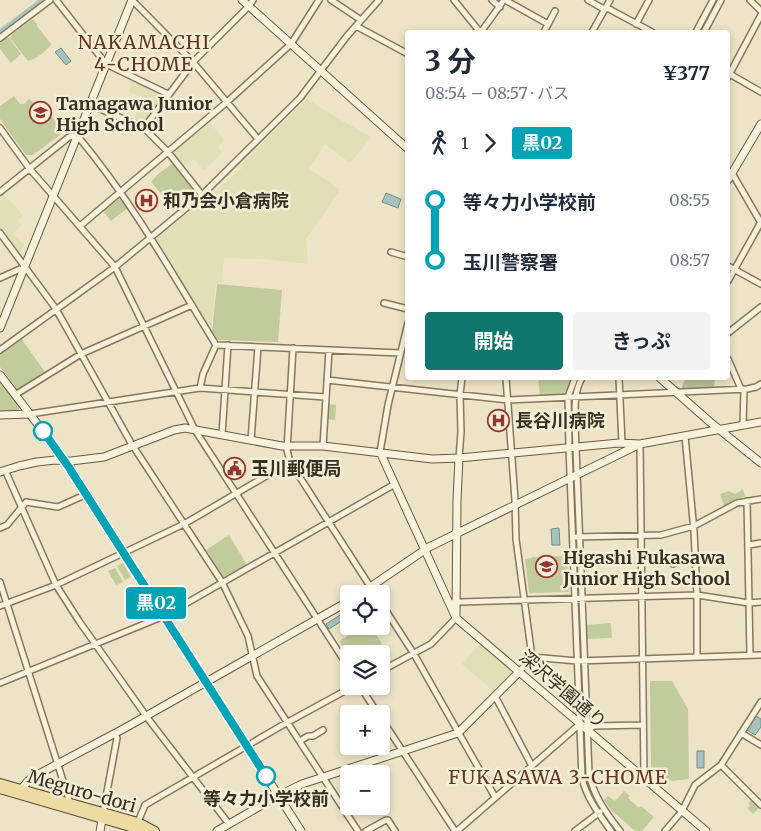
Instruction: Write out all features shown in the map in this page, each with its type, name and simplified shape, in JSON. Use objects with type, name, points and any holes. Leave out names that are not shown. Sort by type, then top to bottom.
[{"type":"main road","name":"Meguro-dori","points":[[0,788],[11,786],[20,791],[103,816],[138,822],[155,831]]},
{"type":"main road","name":"Meguro-dori","points":[[0,788],[70,803],[144,831]]},
{"type":"street","points":[[1,36],[50,0]]},
{"type":"street","points":[[56,0],[106,64],[168,94]]},
{"type":"street","points":[[0,328],[132,0],[193,62],[258,139]]},
{"type":"street","points":[[242,0],[251,3],[291,44],[405,143]]},
{"type":"street","points":[[80,226],[227,102],[291,44],[318,0]]},
{"type":"street","points":[[332,0],[361,20]]},
{"type":"street","points":[[0,350],[114,267],[202,195],[300,98],[347,36],[379,0]]},
{"type":"street","points":[[454,0],[479,30]]},
{"type":"street","points":[[492,0],[500,7]]},
{"type":"street","points":[[483,30],[505,0],[548,24]]},
{"type":"street","points":[[588,0],[648,30]]},
{"type":"street","points":[[593,30],[610,0]]},
{"type":"street","points":[[636,24],[649,0]]},
{"type":"street","points":[[697,30],[713,0]]},
{"type":"street","points":[[705,30],[721,0]]},
{"type":"street","points":[[750,0],[761,11]]},
{"type":"street","points":[[144,128],[193,62],[251,3]]},
{"type":"street","points":[[545,30],[555,11]]},
{"type":"street","points":[[730,71],[761,15]]},
{"type":"street","points":[[356,26],[405,52]]},
{"type":"street","points":[[730,76],[761,92]]},
{"type":"street","points":[[89,104],[144,128],[168,152],[202,195]]},
{"type":"street","points":[[730,277],[761,222],[730,172],[761,124]]},
{"type":"street","points":[[0,128],[29,168],[114,267],[195,430],[340,654]]},
{"type":"street","points":[[0,192],[69,137],[80,139],[121,192],[216,345]]},
{"type":"street","points":[[0,233],[24,269],[56,309],[133,446],[222,582],[248,636],[258,676],[358,831]]},
{"type":"street","points":[[391,252],[405,256]]},
{"type":"street","points":[[730,267],[761,284]]},
{"type":"street","points":[[0,278],[24,269]]},
{"type":"street","points":[[384,303],[405,308]]},
{"type":"street","points":[[16,395],[81,354],[192,305]]},
{"type":"street","points":[[730,331],[761,307]]},
{"type":"street","points":[[380,452],[388,405],[405,334]]},
{"type":"street","points":[[216,345],[400,353]]},
{"type":"street","points":[[200,388],[203,374],[216,345]]},
{"type":"street","points":[[222,435],[228,345]]},
{"type":"street","points":[[251,440],[258,347]]},
{"type":"street","points":[[293,348],[287,446],[290,462],[370,585]]},
{"type":"street","points":[[323,446],[329,350]]},
{"type":"street","points":[[730,363],[742,389],[743,425]]},
{"type":"street","points":[[0,375],[65,460],[301,831]]},
{"type":"street","points":[[327,380],[508,400],[742,389],[756,387],[761,384]]},
{"type":"street","points":[[390,666],[431,644],[456,618],[457,500],[462,380]]},
{"type":"street","points":[[217,831],[302,784],[458,733],[532,658],[516,539],[506,380]]},
{"type":"street","points":[[574,380],[568,397],[580,537],[589,773],[591,784],[600,803],[620,831]]},
{"type":"street","points":[[572,447],[575,396],[581,380]]},
{"type":"street","points":[[619,380],[622,443]]},
{"type":"street","points":[[662,380],[718,429],[761,463]]},
{"type":"street","points":[[0,415],[30,414],[200,388],[325,397]]},
{"type":"street","points":[[229,824],[166,743],[79,621],[56,585],[3,471],[31,463],[104,458],[177,429],[184,428],[287,446],[323,446],[432,459],[622,443],[640,444],[761,422]]},
{"type":"street","points":[[685,436],[694,526],[697,657]]},
{"type":"street","points":[[380,585],[425,550],[640,444]]},
{"type":"street","points":[[640,444],[644,778]]},
{"type":"street","name":"深沢学園通り","points":[[380,452],[456,618],[706,831]]},
{"type":"street","points":[[0,606],[56,585],[184,524],[290,462]]},
{"type":"street","points":[[574,477],[573,537],[582,778],[585,790],[611,831]]},
{"type":"street","points":[[0,683],[164,616],[395,484]]},
{"type":"street","points":[[0,528],[7,525],[26,502],[58,507],[87,494]]},
{"type":"street","points":[[573,537],[661,535],[694,526],[737,503],[761,499]]},
{"type":"street","points":[[748,501],[750,655]]},
{"type":"street","points":[[749,544],[761,543]]},
{"type":"street","points":[[0,582],[70,803]]},
{"type":"street","points":[[449,601],[524,601],[697,595],[761,602]]},
{"type":"street","points":[[20,791],[32,777],[115,734],[340,606]]},
{"type":"street","points":[[390,617],[414,654],[496,797]]},
{"type":"street","points":[[532,658],[577,661],[761,655]]},
{"type":"street","points":[[138,822],[145,805],[340,694]]},
{"type":"street","points":[[495,696],[532,766]]},
{"type":"street","points":[[665,831],[682,811],[696,785],[721,765],[761,702]]},
{"type":"street","points":[[390,732],[456,831],[580,724]]},
{"type":"street","points":[[587,730],[594,726],[643,725]]},
{"type":"street","points":[[300,741],[323,730]]},
{"type":"street","points":[[100,831],[117,738],[115,734]]},
{"type":"street","points":[[741,734],[761,745]]},
{"type":"street","points":[[721,765],[761,805]]},
{"type":"street","points":[[575,831],[604,809]]},
{"type":"street","points":[[366,831],[386,820],[388,820],[395,831]]},
{"type":"shaded area","points":[[133,80],[164,96],[142,124],[133,120],[144,99],[129,91]]},
{"type":"shaded area","points":[[307,99],[372,137],[350,163],[325,144],[309,168],[340,190],[306,239],[308,264],[262,259],[224,258],[222,283],[216,283],[211,331],[155,239],[243,167],[242,164]]},
{"type":"shaded area","points":[[209,121],[224,140],[218,147],[222,153],[204,171],[194,159],[184,167],[173,151]]},
{"type":"shaded area","points":[[2,193],[23,215],[18,221],[22,225],[13,234],[24,245],[19,254],[0,229],[0,195]]},
{"type":"shaded area","points":[[480,644],[512,670],[512,674],[495,690],[492,690],[462,664]]},
{"type":"green space","points":[[33,19],[51,44],[41,54],[28,61],[10,38]]},
{"type":"green space","points":[[9,38],[21,54],[11,63],[0,49],[0,43]]},
{"type":"green space","points":[[14,96],[20,104],[24,104],[29,99],[40,107],[43,105],[64,132],[33,155],[26,155],[0,119],[0,106]]},
{"type":"green space","points":[[173,163],[195,192],[175,210],[151,182]]},
{"type":"green space","points":[[120,195],[129,207],[111,221],[102,210]]},
{"type":"green space","points":[[217,284],[282,290],[278,342],[218,340],[212,332]]},
{"type":"green space","points":[[21,338],[45,372],[17,390],[0,367],[0,353]]},
{"type":"green space","points":[[538,380],[572,380],[566,395],[540,397]]},
{"type":"green space","points":[[685,380],[715,380],[714,387],[682,389]]},
{"type":"green space","points":[[0,381],[20,407],[18,411],[0,412]]},
{"type":"green space","points":[[327,404],[336,405],[335,420],[325,419]]},
{"type":"green space","points":[[743,489],[745,497],[736,499],[724,506],[720,494],[729,491],[735,494]]},
{"type":"green space","points":[[229,535],[247,565],[223,577],[206,550]]},
{"type":"green space","points":[[567,556],[569,592],[529,593],[525,559]]},
{"type":"green space","points":[[123,563],[131,577],[125,580],[117,566]]},
{"type":"green space","points":[[115,568],[123,582],[116,585],[108,571]]},
{"type":"green space","points":[[611,623],[612,638],[586,639],[585,625]]},
{"type":"green space","points":[[349,635],[376,635],[382,644],[342,645],[339,641]]},
{"type":"green space","points":[[650,681],[672,681],[688,709],[689,779],[672,781],[651,771]]},
{"type":"green space","points":[[624,791],[630,796],[628,798],[639,808],[641,806],[654,817],[642,831],[635,831],[610,809],[604,800],[608,796],[615,801]]},
{"type":"green space","points":[[753,799],[760,807],[753,814],[747,808],[750,806],[748,803]]},
{"type":"water","points":[[61,48],[71,61],[66,65],[55,52]]},
{"type":"water","points":[[386,193],[401,199],[398,208],[382,202]]},
{"type":"water","points":[[559,528],[560,545],[552,545],[551,529]]},
{"type":"water","points":[[340,615],[340,622],[329,629],[326,624]]},
{"type":"water","points":[[756,716],[761,719],[761,727],[755,735],[747,730]]},
{"type":"water","points":[[697,751],[704,751],[704,768],[697,768]]},
{"type":"waterway","points":[[0,34],[45,0]]},
{"type":"waterway","points":[[702,30],[718,0]]},
{"type":"bus line","name":"黒02","points":[[43,431],[61,455],[266,776]]},
{"type":"place","name":"Tamagawa Junior High School","points":[[40,113]]},
{"type":"place","name":"和乃会小倉病院","points":[[147,200]]},
{"type":"place","name":"長谷川病院","points":[[499,420]]},
{"type":"place","name":"玉川郵便局","points":[[235,468]]},
{"type":"place","name":"Higashi Fukasawa Junior High School","points":[[547,567]]},
{"type":"place","name":"等々力小学校前","points":[[266,776]]},
{"type":"district","name":"NAKAMACHI 4-CHOME","points":[[144,53]]},
{"type":"district","name":"FUKASAWA 3-CHOME","points":[[558,777]]}]
